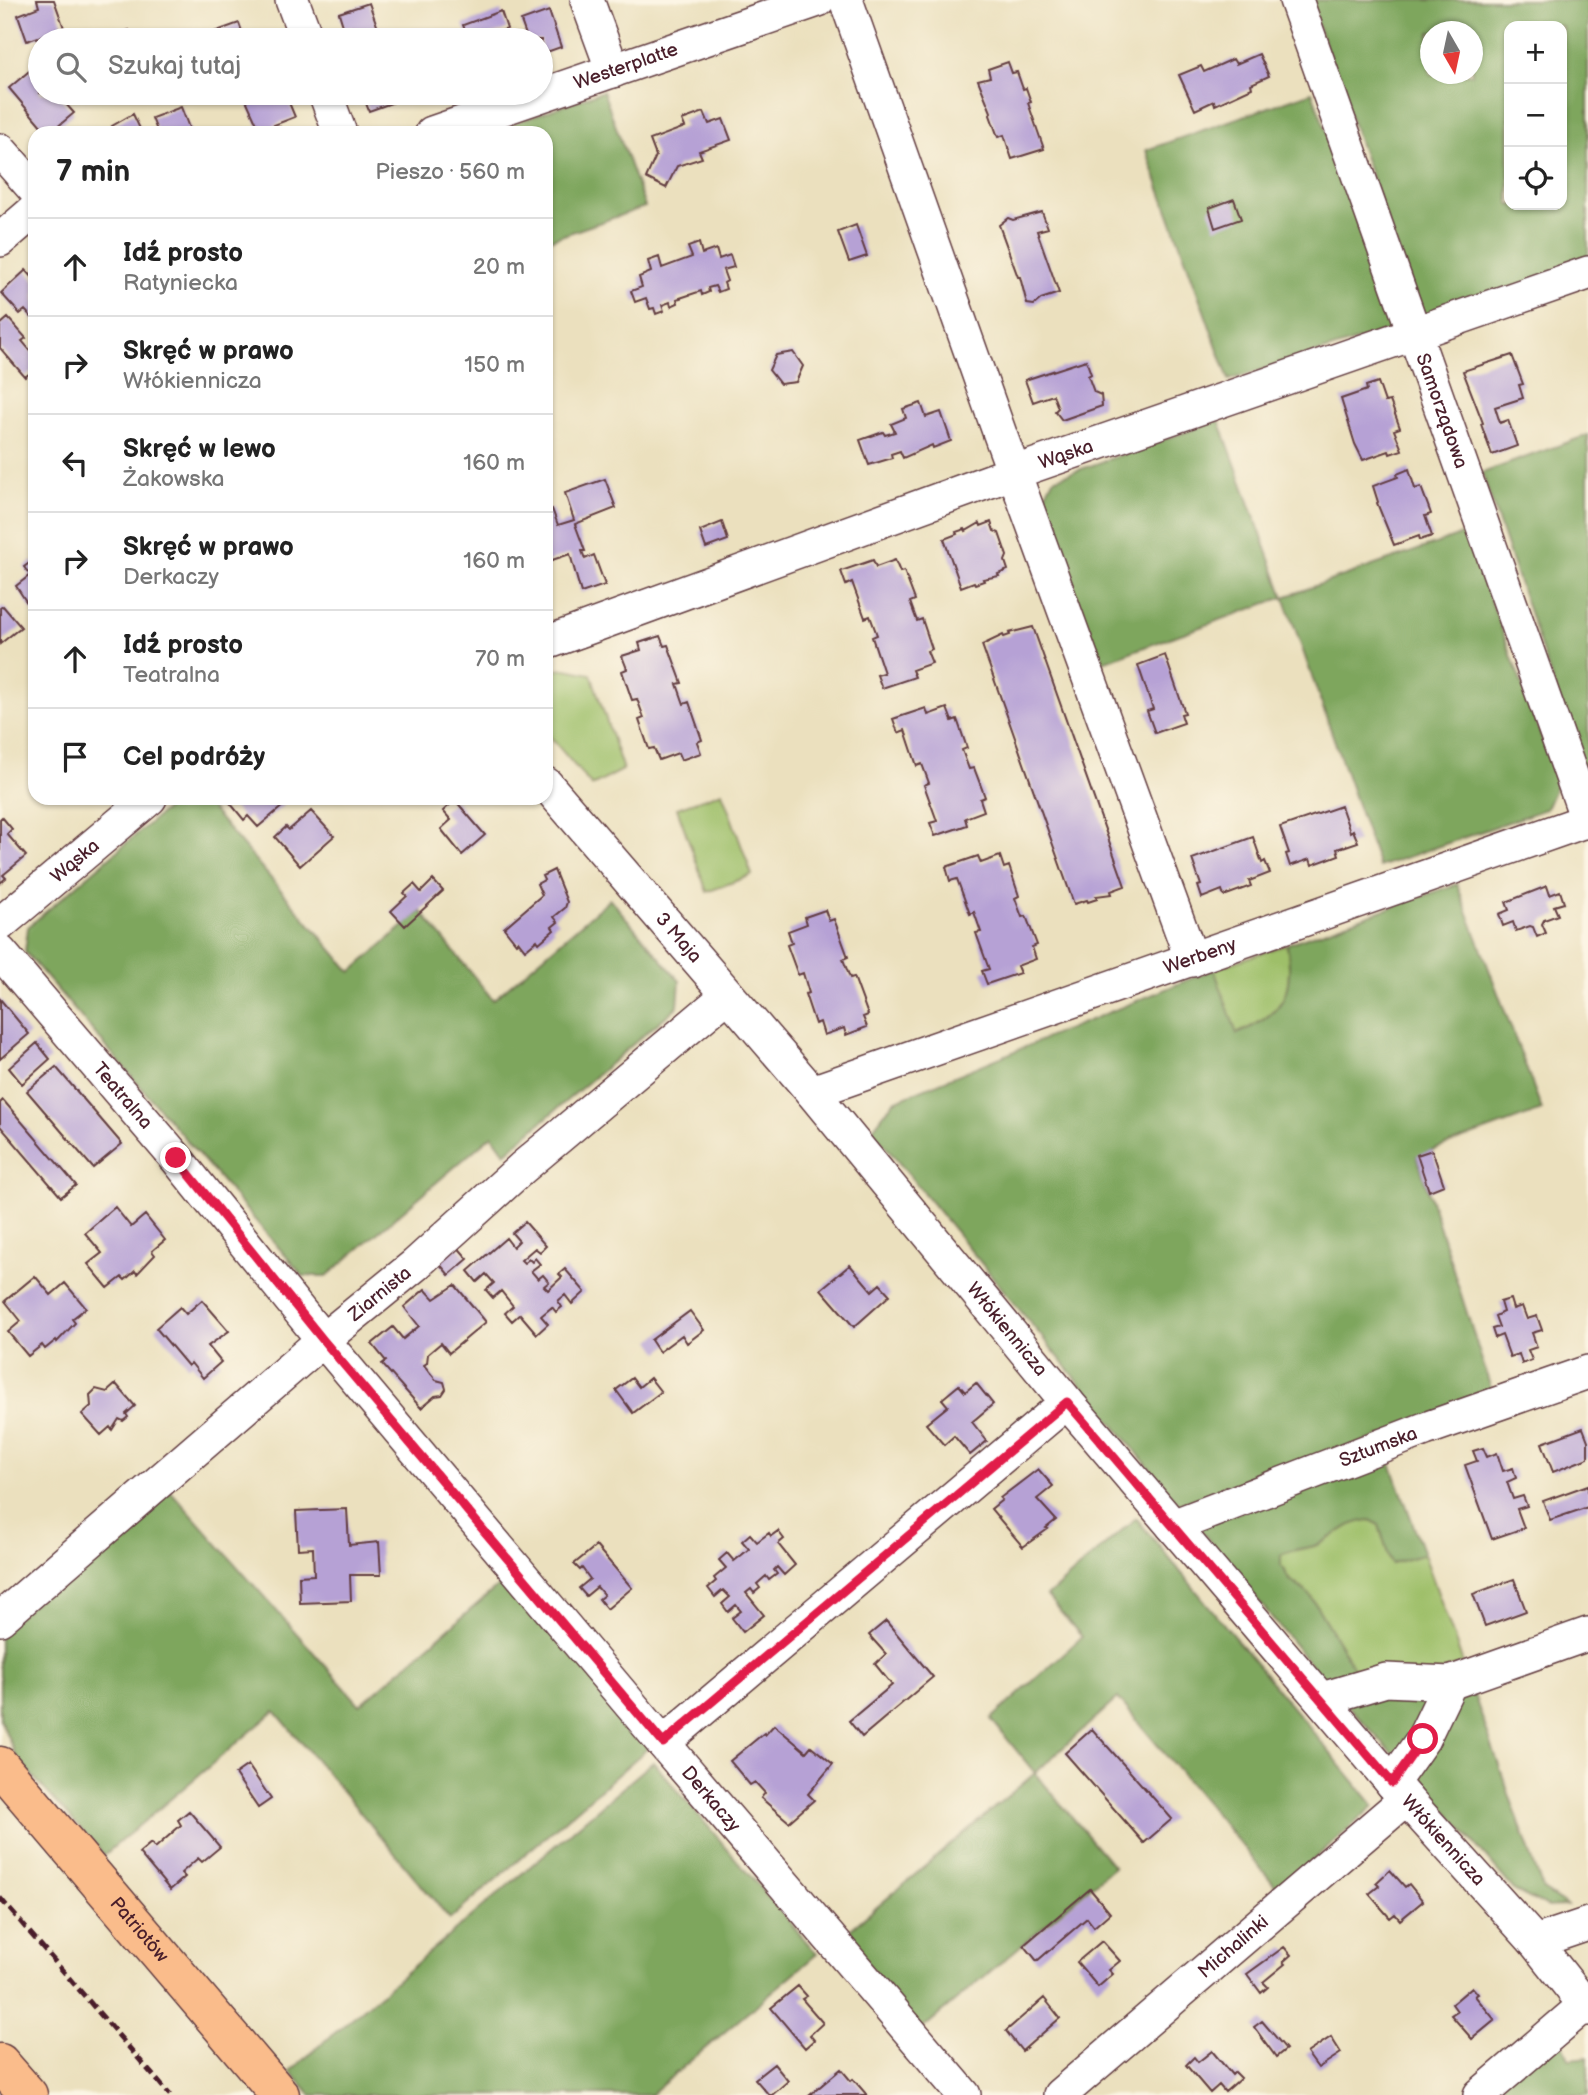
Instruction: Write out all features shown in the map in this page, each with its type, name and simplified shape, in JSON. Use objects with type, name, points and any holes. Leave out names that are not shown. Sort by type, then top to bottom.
[{"type":"main road","name":"Patriotów","points":[[0,1766],[280,2095]]},
{"type":"main road","points":[[0,2063],[28,2095]]},
{"type":"street","points":[[292,0],[302,28]]},
{"type":"street","points":[[587,0],[613,71]]},
{"type":"street","name":"Westerplatte","points":[[553,92],[818,0]]},
{"type":"street","points":[[846,0],[1014,473],[1192,960]]},
{"type":"street","name":"Samorządowa","points":[[1296,0],[1588,821]]},
{"type":"street","points":[[330,105],[337,126]]},
{"type":"street","name":"Westerplatte","points":[[452,126],[514,105]]},
{"type":"street","points":[[0,150],[28,182]]},
{"type":"street","points":[[0,240],[28,216]]},
{"type":"street","name":"Wąska","points":[[553,640],[1014,473],[1588,273]]},
{"type":"street","name":"3 Maja","points":[[553,792],[811,1093]]},
{"type":"street","name":"Wąska","points":[[0,924],[142,805]]},
{"type":"street","name":"Werbeny","points":[[811,1093],[1588,821]]},
{"type":"street","name":"Teatralna","points":[[0,952],[176,1158],[323,1340]]},
{"type":"street","name":"Ziarnista","points":[[0,1619],[728,995]]},
{"type":"street","name":"Włókiennicza","points":[[811,1093],[1067,1402],[1399,1791],[1535,1942],[1586,2007]]},
{"type":"street","name":"Derkaczy","points":[[323,1340],[964,2095]]},
{"type":"street","name":"Sztumska","points":[[1173,1527],[1425,1430],[1588,1372]]},
{"type":"street","points":[[663,1743],[1067,1402]]},
{"type":"street","points":[[1322,1699],[1386,1680],[1450,1683],[1588,1634]]},
{"type":"street","name":"Michalinki","points":[[1060,2095],[1399,1791],[1450,1683]]},
{"type":"street","points":[[1535,1942],[1588,1924]]},
{"type":"street","points":[[1480,2095],[1586,2007]]},
{"type":"green space","points":[[1309,0],[1588,0],[1588,261],[1422,320]]},
{"type":"green space","points":[[603,91],[645,207],[553,239],[553,126],[506,126]]},
{"type":"green space","points":[[1312,92],[1398,328],[1229,380],[1146,150]]},
{"type":"green space","points":[[1219,420],[1284,597],[1100,663],[1042,501],[1053,479]]},
{"type":"green space","points":[[1588,435],[1588,787],[1482,473]]},
{"type":"green space","points":[[1466,533],[1558,782],[1546,809],[1379,867],[1284,597]]},
{"type":"green space","points":[[566,669],[591,674],[623,770],[592,786],[553,740],[553,670]]},
{"type":"green space","points":[[722,792],[752,875],[707,892],[677,808]]},
{"type":"green space","points":[[171,805],[208,805],[351,972],[421,911],[493,1000],[610,899],[680,981],[678,1006],[505,1153],[492,1135],[327,1276],[303,1276],[25,952],[28,927]]},
{"type":"green space","points":[[1457,884],[1542,1110],[1417,1156],[1494,1398],[1179,1504],[872,1130],[894,1101],[1214,969],[1237,1034],[1265,1019],[1282,1000],[1289,976],[1287,944]]},
{"type":"green space","points":[[1287,944],[1289,977],[1282,1001],[1265,1019],[1236,1034],[1214,969]]},
{"type":"green space","points":[[1389,1458],[1424,1554],[1391,1564],[1379,1525],[1371,1520],[1350,1526],[1314,1546],[1281,1555],[1281,1566],[1289,1579],[1310,1595],[1357,1674],[1328,1686],[1198,1527]]},
{"type":"green space","points":[[167,1487],[360,1705],[511,1575],[654,1743],[450,1919],[275,1711],[104,1855],[17,1759],[0,1719],[0,1632]]},
{"type":"green space","points":[[1136,1518],[1374,1806],[1279,1890],[1118,1698],[1035,1773],[991,1719],[1082,1637],[1047,1596]]},
{"type":"green space","points":[[1359,1520],[1371,1520],[1379,1525],[1391,1564],[1424,1554],[1463,1663],[1435,1674],[1357,1674],[1310,1596],[1289,1579],[1281,1566],[1281,1555],[1319,1544]]},
{"type":"green space","points":[[1434,1689],[1398,1760],[1342,1699]]},
{"type":"green space","points":[[1473,1692],[1543,1890],[1567,1906],[1547,1907],[1515,1891],[1413,1772],[1450,1702]]},
{"type":"green space","points":[[653,1762],[817,1954],[650,2095],[311,2095],[290,2071]]},
{"type":"green space","points":[[1035,1773],[1114,1867],[921,2030],[844,1935]]},
{"type":"green space","points":[[1559,2033],[1569,2059],[1588,2057],[1588,2095],[1486,2095]]},
{"type":"building","points":[[37,0],[54,0],[64,28],[28,28],[27,41],[18,15],[39,7]]},
{"type":"building","points":[[369,3],[378,28],[344,28],[339,13]]},
{"type":"building","points":[[501,11],[507,28],[464,28],[463,25]]},
{"type":"building","points":[[549,11],[561,47],[553,50],[553,28],[523,28],[521,21]]},
{"type":"building","points":[[239,23],[241,28],[225,28]]},
{"type":"building","points":[[1259,54],[1269,76],[1251,84],[1252,88],[1215,105],[1214,101],[1195,110],[1179,75],[1201,66],[1204,72],[1233,59],[1236,64]]},
{"type":"building","points":[[1008,62],[1012,73],[1017,72],[1023,89],[1026,88],[1031,102],[1028,103],[1044,149],[1012,159],[1004,135],[998,137],[978,80],[990,77],[988,69]]},
{"type":"building","points":[[28,72],[28,105],[67,105],[74,113],[58,126],[41,126],[9,88]]},
{"type":"building","points":[[248,105],[290,105],[295,117],[274,126],[258,126]]},
{"type":"building","points":[[367,105],[386,105],[369,111]]},
{"type":"building","points":[[181,107],[188,126],[155,126],[152,118]]},
{"type":"building","points":[[704,112],[709,124],[723,119],[731,140],[699,151],[702,158],[677,166],[666,188],[646,178],[656,156],[650,140],[685,127],[682,120]]},
{"type":"building","points":[[133,114],[139,126],[112,126]]},
{"type":"building","points":[[1234,199],[1241,219],[1215,228],[1209,208]]},
{"type":"building","points":[[1042,212],[1048,228],[1037,231],[1059,293],[1041,299],[1034,305],[1027,304],[1020,277],[999,225],[1008,218],[1013,220]]},
{"type":"building","points":[[856,225],[867,256],[849,262],[838,232]]},
{"type":"building","points":[[699,243],[702,254],[716,249],[719,259],[730,255],[734,267],[723,270],[727,281],[724,283],[726,289],[718,292],[715,286],[708,288],[709,292],[702,295],[701,291],[677,299],[678,303],[671,306],[670,302],[662,305],[664,311],[656,314],[654,308],[650,309],[646,298],[635,302],[631,291],[642,287],[639,277],[651,272],[648,261],[659,257],[662,268],[692,257],[688,247]]},
{"type":"building","points":[[26,270],[28,272],[28,313],[25,310],[20,314],[1,293]]},
{"type":"building","points":[[8,318],[26,338],[22,341],[28,348],[28,375],[25,377],[0,348],[0,325]]},
{"type":"building","points":[[793,352],[803,366],[796,382],[780,384],[769,370],[776,355]]},
{"type":"building","points":[[1512,355],[1523,384],[1519,385],[1523,398],[1495,407],[1500,423],[1508,420],[1517,446],[1492,455],[1463,371]]},
{"type":"building","points":[[1086,360],[1091,374],[1088,376],[1094,392],[1101,395],[1102,406],[1062,420],[1055,411],[1058,408],[1053,395],[1033,402],[1025,380]]},
{"type":"building","points":[[1378,382],[1385,402],[1390,401],[1400,428],[1394,430],[1402,450],[1390,454],[1389,451],[1363,460],[1341,399],[1367,390],[1366,386]]},
{"type":"building","points":[[921,403],[926,417],[941,412],[951,441],[933,448],[932,445],[903,458],[900,451],[891,454],[892,458],[869,465],[860,440],[883,432],[885,435],[895,432],[891,424],[906,418],[903,409]]},
{"type":"building","points":[[1409,469],[1415,489],[1421,487],[1431,514],[1425,516],[1432,536],[1420,540],[1419,536],[1394,545],[1373,486],[1398,477],[1397,474]]},
{"type":"building","points":[[605,479],[616,508],[575,524],[585,551],[582,551],[585,559],[594,555],[605,585],[581,593],[570,554],[553,560],[553,512],[558,525],[574,520],[565,493]]},
{"type":"building","points":[[722,522],[728,540],[706,548],[700,531]]},
{"type":"building","points":[[991,522],[994,531],[999,533],[1007,556],[1005,561],[1008,570],[998,574],[999,576],[961,587],[944,539],[980,523],[981,526]]},
{"type":"building","points":[[873,560],[876,567],[895,560],[900,572],[904,571],[915,600],[910,602],[917,621],[922,619],[932,649],[927,651],[932,663],[912,670],[915,677],[882,688],[877,675],[884,673],[872,637],[877,635],[870,616],[865,618],[852,582],[846,585],[841,571]]},
{"type":"building","points":[[28,577],[28,604],[16,586]]},
{"type":"building","points":[[3,606],[21,627],[0,644],[0,608]]},
{"type":"building","points":[[1033,627],[1125,886],[1111,891],[1112,894],[1096,896],[1097,899],[1088,902],[1087,900],[1074,904],[982,645],[1003,635],[1004,637],[1010,635],[1009,633]]},
{"type":"building","points":[[660,636],[664,646],[668,645],[682,683],[677,684],[684,704],[689,702],[702,740],[697,742],[701,753],[681,760],[678,753],[659,760],[654,748],[649,749],[639,720],[644,718],[637,699],[632,700],[622,671],[627,669],[622,656],[641,650],[639,643]]},
{"type":"building","points":[[1165,655],[1185,713],[1181,714],[1184,723],[1155,733],[1147,711],[1153,709],[1138,665]]},
{"type":"building","points":[[926,708],[928,715],[947,708],[952,721],[957,719],[967,748],[962,750],[969,769],[974,768],[985,797],[980,799],[984,811],[965,818],[967,825],[935,836],[930,823],[937,821],[924,785],[929,783],[922,764],[917,766],[905,730],[898,733],[893,719]]},
{"type":"building","points":[[232,805],[284,805],[258,827],[248,816],[244,820]]},
{"type":"building","points":[[450,805],[459,805],[485,835],[462,855],[441,829],[451,820],[443,811]]},
{"type":"building","points":[[1341,806],[1350,832],[1353,830],[1358,842],[1337,849],[1339,855],[1312,865],[1310,859],[1290,866],[1286,854],[1289,853],[1280,827]]},
{"type":"building","points":[[311,811],[334,836],[300,866],[275,837],[286,827],[289,830]]},
{"type":"building","points":[[2,817],[12,829],[7,834],[26,856],[3,875],[6,878],[0,883],[0,819]]},
{"type":"building","points":[[1253,837],[1262,863],[1265,861],[1270,873],[1249,881],[1251,886],[1224,896],[1222,890],[1202,898],[1198,886],[1201,885],[1192,859]]},
{"type":"building","points":[[978,856],[981,863],[1000,856],[1004,868],[1009,866],[1019,896],[1015,898],[1022,917],[1026,916],[1037,945],[1032,947],[1036,959],[1017,966],[1020,973],[987,984],[982,971],[989,969],[976,933],[981,932],[974,912],[970,914],[957,879],[950,881],[946,867]]},
{"type":"building","points":[[554,870],[567,902],[565,908],[554,917],[558,922],[552,927],[554,930],[539,943],[537,940],[525,950],[504,928],[542,895],[537,884],[544,880],[542,876]]},
{"type":"building","points":[[433,880],[443,891],[405,926],[391,911],[407,896],[404,893],[414,884],[421,892]]},
{"type":"building","points":[[1547,886],[1550,895],[1560,891],[1564,903],[1554,906],[1558,915],[1544,920],[1542,924],[1546,933],[1537,937],[1530,926],[1516,931],[1513,922],[1503,926],[1499,914],[1509,910],[1506,902]]},
{"type":"building","points":[[825,910],[829,921],[834,919],[848,957],[843,959],[850,978],[854,977],[868,1015],[863,1017],[867,1027],[846,1035],[844,1028],[824,1035],[820,1022],[815,1024],[805,994],[809,993],[803,973],[798,975],[787,945],[792,943],[788,931],[807,924],[805,917]]},
{"type":"building","points":[[0,999],[29,1034],[0,1059]]},
{"type":"building","points":[[37,1043],[50,1059],[22,1084],[9,1068]]},
{"type":"building","points":[[56,1067],[122,1144],[93,1168],[27,1091]]},
{"type":"building","points":[[3,1100],[76,1185],[61,1197],[0,1126],[0,1103]]},
{"type":"building","points":[[1432,1150],[1444,1185],[1429,1191],[1417,1155]]},
{"type":"building","points":[[115,1207],[131,1227],[145,1215],[165,1240],[152,1251],[155,1255],[137,1274],[135,1271],[125,1280],[122,1277],[108,1288],[88,1264],[102,1253],[85,1233]]},
{"type":"building","points":[[525,1222],[546,1246],[540,1252],[535,1248],[521,1260],[524,1263],[529,1259],[532,1262],[535,1258],[540,1264],[531,1271],[538,1279],[543,1275],[549,1282],[544,1286],[548,1290],[562,1277],[559,1274],[565,1269],[585,1292],[572,1304],[565,1295],[558,1301],[562,1307],[556,1312],[552,1307],[541,1316],[548,1324],[537,1334],[520,1314],[512,1321],[505,1313],[513,1306],[501,1291],[493,1298],[486,1290],[494,1283],[486,1274],[477,1282],[468,1271],[506,1238],[513,1247],[519,1241],[512,1233]]},
{"type":"building","points":[[455,1244],[468,1259],[449,1275],[438,1262]]},
{"type":"building","points":[[850,1265],[872,1291],[880,1284],[890,1295],[854,1327],[821,1289]]},
{"type":"building","points":[[35,1276],[51,1295],[65,1283],[86,1308],[72,1319],[75,1323],[57,1342],[56,1340],[45,1349],[42,1345],[28,1356],[8,1332],[21,1321],[5,1301]]},
{"type":"building","points":[[455,1285],[486,1322],[449,1353],[441,1343],[428,1354],[427,1363],[424,1365],[436,1380],[444,1382],[446,1389],[442,1395],[435,1396],[421,1408],[382,1364],[386,1361],[372,1344],[393,1327],[403,1339],[419,1326],[404,1307],[425,1289],[434,1299]]},
{"type":"building","points":[[1510,1299],[1513,1309],[1522,1306],[1527,1319],[1537,1316],[1542,1330],[1532,1333],[1537,1347],[1528,1350],[1532,1360],[1522,1364],[1519,1354],[1510,1357],[1502,1335],[1495,1338],[1492,1329],[1499,1327],[1495,1316],[1503,1312],[1500,1302]]},
{"type":"building","points":[[202,1300],[229,1331],[208,1346],[221,1362],[203,1378],[191,1363],[188,1366],[156,1328],[180,1307],[186,1314]]},
{"type":"building","points":[[690,1311],[704,1330],[687,1343],[682,1335],[659,1352],[651,1340]]},
{"type":"building","points":[[632,1378],[639,1387],[650,1378],[661,1392],[633,1413],[616,1390]]},
{"type":"building","points":[[976,1383],[993,1404],[972,1422],[987,1441],[970,1455],[954,1436],[944,1445],[926,1424],[948,1406],[942,1399],[959,1385],[965,1392]]},
{"type":"building","points":[[116,1384],[135,1406],[126,1414],[128,1417],[123,1421],[119,1419],[112,1430],[110,1427],[101,1435],[82,1414],[91,1406],[90,1395],[96,1389],[107,1392]]},
{"type":"building","points":[[1583,1428],[1588,1441],[1588,1458],[1553,1472],[1542,1443]]},
{"type":"building","points":[[1483,1448],[1487,1457],[1497,1453],[1503,1471],[1513,1468],[1516,1478],[1507,1482],[1513,1499],[1523,1496],[1527,1506],[1517,1509],[1524,1528],[1492,1539],[1465,1465],[1477,1461],[1473,1451]]},
{"type":"building","points":[[1038,1469],[1053,1486],[1037,1499],[1056,1520],[1023,1547],[991,1509],[1002,1500],[1000,1498]]},
{"type":"building","points":[[1588,1485],[1588,1507],[1550,1520],[1543,1501]]},
{"type":"building","points":[[347,1509],[349,1545],[379,1542],[381,1575],[350,1575],[351,1601],[300,1603],[299,1576],[314,1575],[313,1548],[298,1549],[296,1511]]},
{"type":"building","points":[[778,1531],[784,1539],[778,1544],[795,1565],[784,1575],[777,1567],[774,1570],[777,1574],[769,1580],[766,1576],[757,1584],[760,1588],[754,1593],[751,1589],[746,1593],[764,1615],[743,1632],[732,1618],[741,1611],[736,1605],[728,1612],[722,1604],[730,1597],[723,1590],[715,1597],[708,1588],[716,1581],[714,1578],[726,1568],[719,1560],[727,1553],[734,1561],[749,1549],[742,1541],[750,1534],[757,1542],[769,1533],[771,1536]]},
{"type":"building","points":[[596,1546],[632,1588],[607,1609],[599,1599],[604,1595],[597,1587],[586,1596],[579,1588],[590,1579],[582,1568],[580,1570],[574,1564]]},
{"type":"building","points":[[1514,1579],[1526,1611],[1485,1626],[1473,1594]]},
{"type":"building","points":[[886,1621],[933,1677],[862,1737],[849,1721],[892,1685],[875,1664],[886,1654],[869,1635]]},
{"type":"building","points":[[774,1725],[806,1752],[811,1746],[833,1764],[808,1794],[814,1800],[789,1822],[761,1798],[765,1793],[755,1782],[750,1785],[730,1761]]},
{"type":"building","points":[[1092,1729],[1172,1819],[1144,1843],[1065,1753]]},
{"type":"building","points":[[248,1765],[271,1799],[258,1808],[235,1774]]},
{"type":"building","points":[[189,1811],[220,1847],[202,1862],[198,1858],[181,1873],[185,1877],[170,1890],[139,1853],[151,1843],[155,1848],[181,1825],[178,1820]]},
{"type":"building","points":[[1390,1870],[1405,1887],[1409,1884],[1423,1901],[1400,1920],[1395,1914],[1390,1918],[1369,1894],[1379,1886],[1376,1883]]},
{"type":"building","points":[[1090,1889],[1110,1913],[1094,1927],[1087,1918],[1037,1961],[1024,1945]]},
{"type":"building","points":[[1102,1941],[1120,1961],[1109,1970],[1113,1974],[1098,1987],[1077,1962]]},
{"type":"building","points":[[1284,1947],[1291,1955],[1283,1962],[1285,1964],[1263,1982],[1268,1987],[1261,1993],[1247,1974]]},
{"type":"building","points":[[798,1986],[807,1996],[802,1999],[823,2023],[810,2035],[814,2040],[805,2048],[771,2008]]},
{"type":"building","points":[[1472,1987],[1478,1994],[1475,1996],[1495,2020],[1472,2039],[1451,2015],[1457,2011],[1452,2004]]},
{"type":"building","points":[[1044,1998],[1060,2018],[1022,2051],[1006,2031]]},
{"type":"building","points":[[1262,2021],[1286,2049],[1276,2057],[1254,2027]]},
{"type":"building","points":[[1331,2037],[1341,2053],[1318,2068],[1307,2053]]},
{"type":"building","points":[[1212,2051],[1232,2075],[1235,2072],[1241,2078],[1225,2092],[1219,2085],[1210,2093],[1186,2065],[1194,2057],[1198,2062]]},
{"type":"building","points":[[774,2064],[788,2081],[769,2095],[755,2079]]},
{"type":"building","points":[[841,2069],[867,2095],[810,2095]]},
{"type":"railway","points":[[0,1898],[170,2095]]},
{"type":"route","points":[[176,1158],[323,1340],[663,1743],[1067,1402],[1392,1783],[1423,1739]]}]
